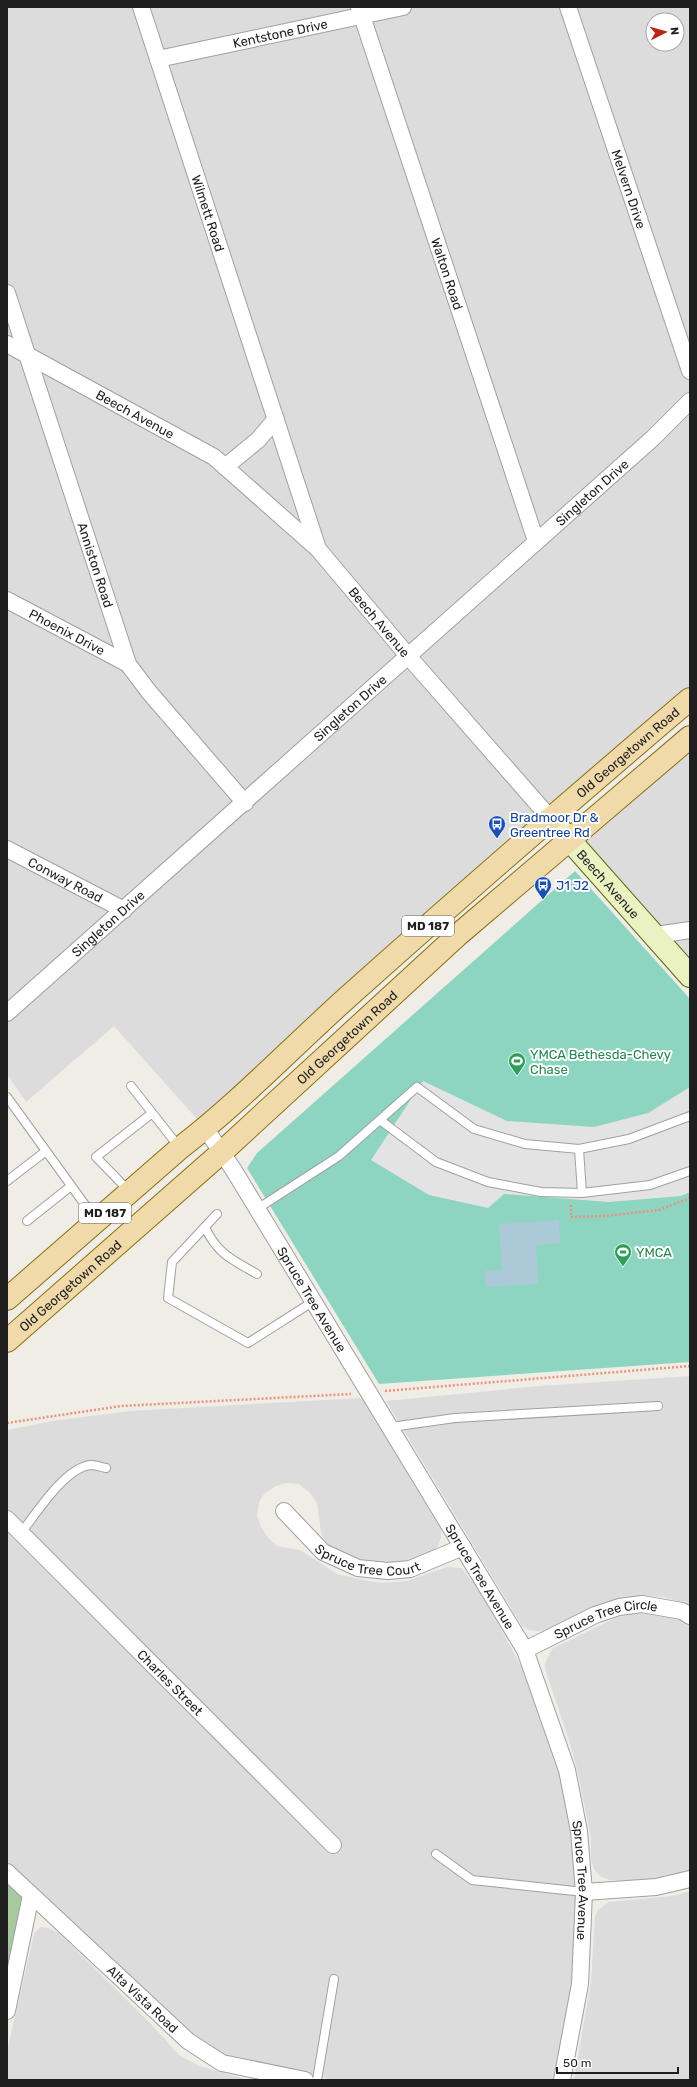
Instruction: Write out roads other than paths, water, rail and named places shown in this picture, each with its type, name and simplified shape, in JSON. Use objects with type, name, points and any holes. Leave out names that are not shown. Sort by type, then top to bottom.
[{"type":"main road","name":"Old Georgetown Road","points":[[8,1296],[205,1128],[307,1034],[550,818],[690,698]]},
{"type":"main road","name":"Old Georgetown Road","points":[[7,1341],[222,1152],[460,934],[690,737]]},
{"type":"street","name":"Wilmett Road","points":[[141,7],[318,549]]},
{"type":"street","name":"Kentstone Drive","points":[[158,59],[360,12],[403,7]]},
{"type":"street","name":"Melvern Drive","points":[[568,7],[690,371]]},
{"type":"street","name":"Walton Road","points":[[360,12],[536,541]]},
{"type":"street","name":"Anniston Road","points":[[7,293],[128,664],[149,692],[245,803]]},
{"type":"street","name":"Beech Avenue","points":[[7,344],[28,354],[214,457],[318,549],[409,657],[569,840],[656,935],[690,976]]},
{"type":"street","name":"Singleton Drive","points":[[7,1013],[409,657],[536,541],[653,438],[690,401]]},
{"type":"street","points":[[225,467],[258,440],[276,419]]},
{"type":"street","name":"Phoenix Drive","points":[[7,600],[128,664]]},
{"type":"street","name":"Conway Road","points":[[7,849],[124,910]]},
{"type":"street","points":[[656,935],[690,930]]},
{"type":"street","name":"Spruce Tree Avenue","points":[[205,1128],[222,1152],[314,1301],[524,1650],[567,1770],[579,1831],[584,1892],[580,1984],[562,2080]]},
{"type":"street","name":"Spruce Tree Court","points":[[284,1512],[324,1552],[358,1568],[388,1571],[410,1569],[463,1547]]},
{"type":"street","name":"Charles Street","points":[[7,1519],[333,1846]]},
{"type":"street","name":"Spruce Tree Circle","points":[[524,1650],[595,1616],[619,1607],[642,1604],[682,1611],[690,1616]]},
{"type":"street","name":"Alta Vista Road","points":[[7,1872],[188,2041],[222,2063],[270,2076],[305,2080]]},
{"type":"street","points":[[584,1892],[656,1887],[690,1879]]},
{"type":"street","points":[[7,2011],[31,1895]]},
{"type":"lane","points":[[131,1086],[151,1114],[180,1148]]},
{"type":"lane","points":[[256,1209],[339,1156],[417,1087],[474,1129],[525,1144],[579,1149],[629,1139],[686,1119],[690,1116]]},
{"type":"lane","points":[[7,1097],[97,1220]]},
{"type":"lane","points":[[130,1193],[96,1157],[151,1114]]},
{"type":"lane","points":[[380,1120],[436,1162],[488,1182],[541,1192],[582,1193],[650,1185],[690,1171]]},
{"type":"lane","points":[[579,1149],[582,1193]]},
{"type":"lane","points":[[7,1181],[46,1151]]},
{"type":"lane","points":[[27,1221],[71,1186]]},
{"type":"lane","points":[[217,1214],[172,1262],[168,1298],[248,1343],[314,1301]]},
{"type":"lane","points":[[205,1227],[211,1241],[222,1254],[257,1274]]},
{"type":"lane","points":[[391,1427],[455,1418],[658,1406]]},
{"type":"lane","points":[[21,1533],[58,1487],[69,1476],[80,1469],[91,1465],[106,1468]]},
{"type":"lane","points":[[436,1854],[472,1880],[584,1892]]},
{"type":"lane","points":[[317,2080],[334,1979]]},
{"type":"water","points":[[559,1220],[560,1243],[536,1245],[538,1284],[486,1287],[485,1271],[502,1270],[499,1224]]},
{"type":"place","name":"Bradmoor Dr & Greentree Rd","points":[[497,839]]},
{"type":"place","name":"J1 J2","points":[[543,900]]},
{"type":"place","name":"YMCA Bethesda-Chevy Chase","points":[[517,1076]]},
{"type":"place","name":"YMCA","points":[[623,1267]]}]
